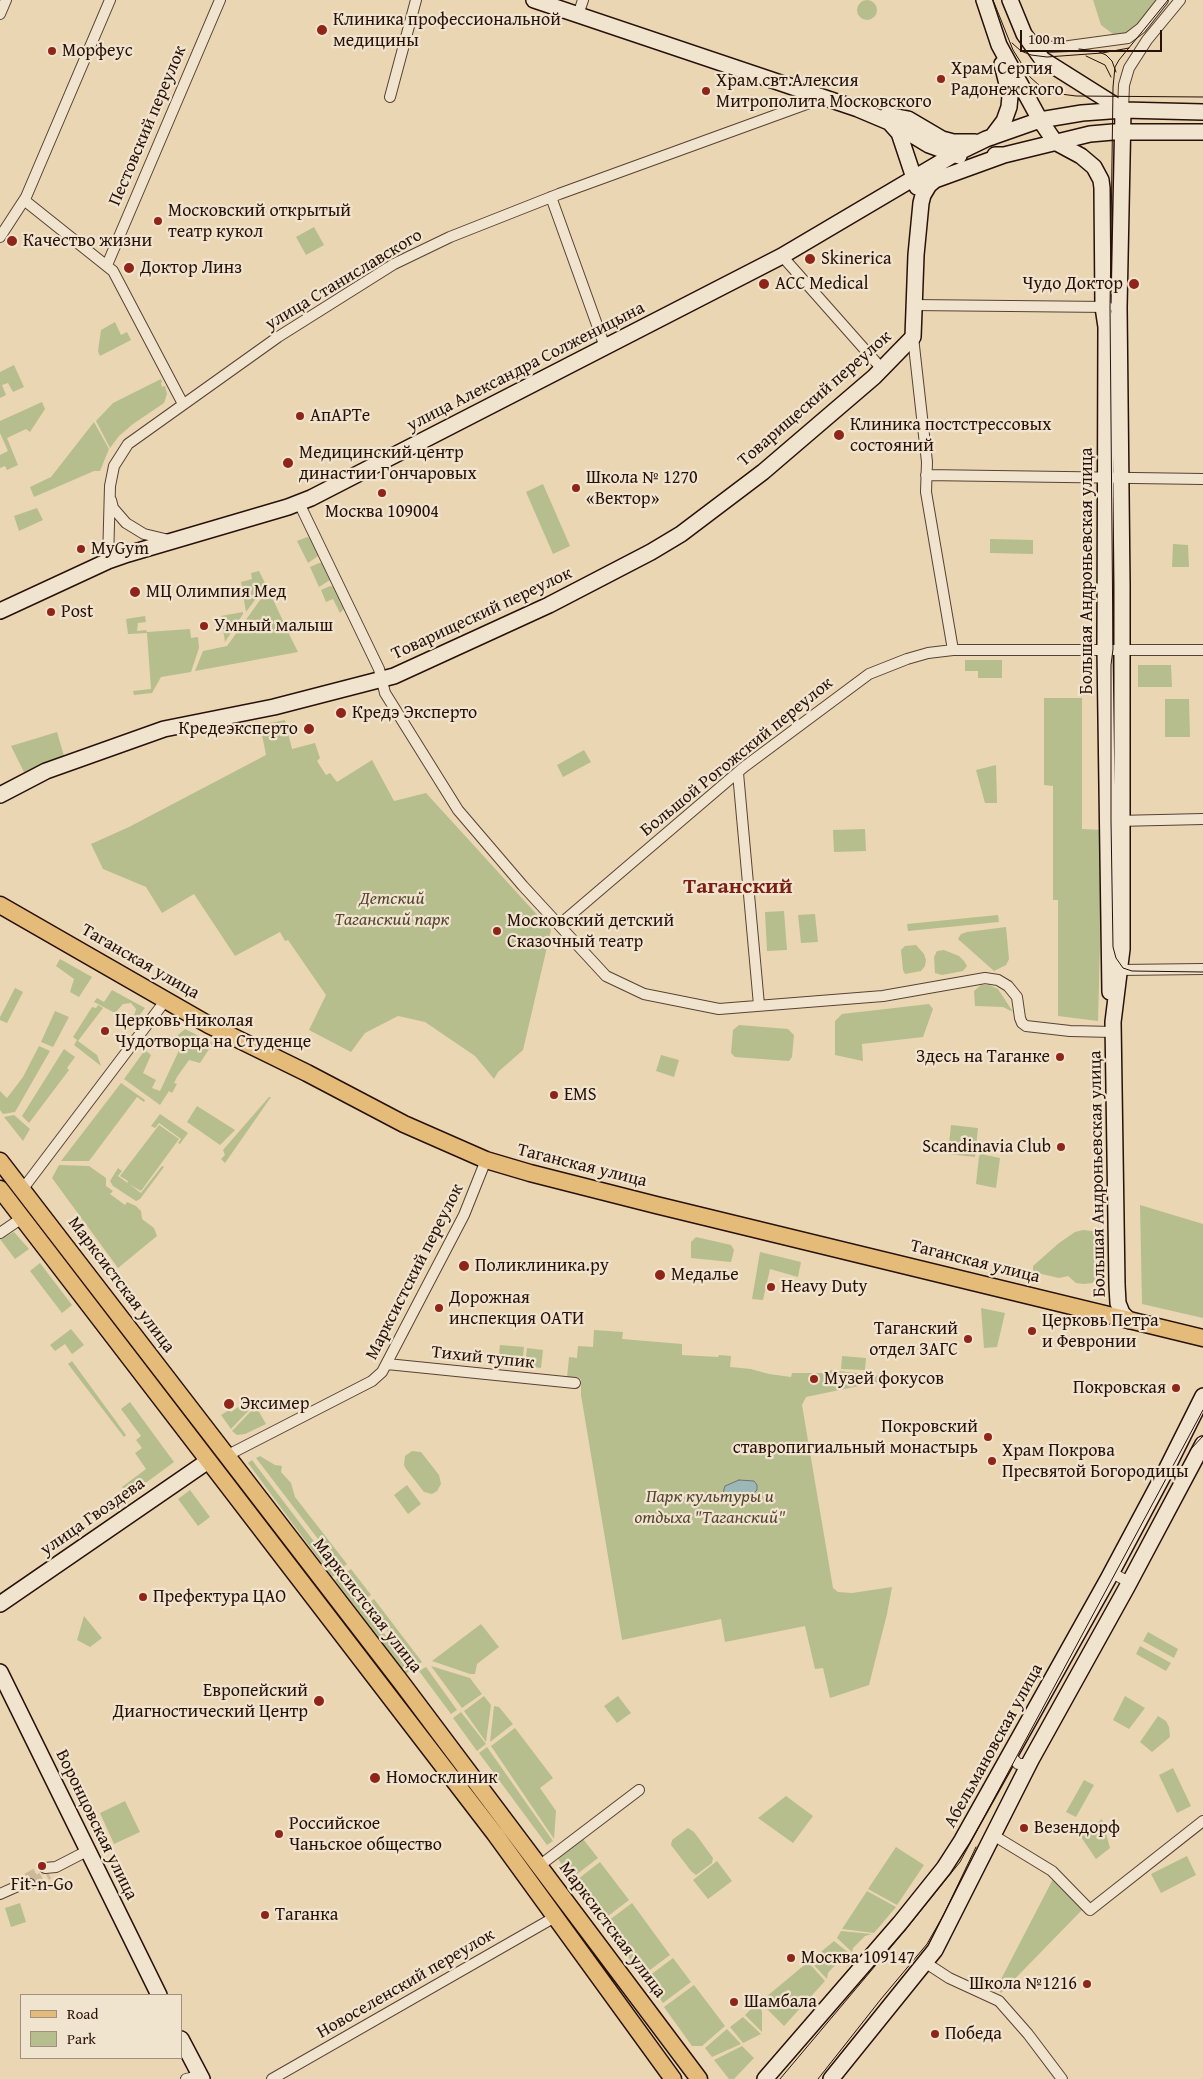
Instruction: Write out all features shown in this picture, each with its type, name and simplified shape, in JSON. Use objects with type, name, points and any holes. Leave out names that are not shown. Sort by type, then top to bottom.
[{"type":"main road","points":[[534,0],[580,7],[823,98],[858,109],[913,121],[942,139],[953,142],[968,143],[989,138],[1040,120],[1082,113],[1124,110],[1203,112]]},
{"type":"main road","points":[[984,0],[999,45],[1009,102],[1004,121],[989,138]]},
{"type":"main road","points":[[1010,0],[1024,34],[1042,59],[1124,110]]},
{"type":"main road","points":[[999,45],[1040,120],[1055,142]]},
{"type":"main road","points":[[858,109],[891,124],[928,145],[953,155],[973,157],[1004,155]]},
{"type":"main road","name":"Большая Андроньевская улица","points":[[1124,110],[1119,307],[1122,649],[1108,981],[1113,1027],[1118,1303],[1122,1313],[1130,1321]]},
{"type":"main road","points":[[891,124],[899,133],[916,178],[921,203],[913,305],[913,337]]},
{"type":"main road","points":[[921,203],[927,189],[935,180],[1004,155],[1055,142],[1090,134],[1203,132]]},
{"type":"main road","name":"улица Александра Солженицына","points":[[0,610],[108,561],[169,540],[299,503],[371,469],[429,436],[782,256],[953,155],[989,138]]},
{"type":"main road","name":"Большая Андроньевская улица","points":[[1055,142],[1089,163],[1101,180],[1102,188],[1103,307],[1106,327],[1105,649],[1122,949],[1113,1027]]},
{"type":"main road","name":"Товарищеский переулок","points":[[0,795],[46,771],[164,729],[274,707],[383,680],[436,658],[549,605],[668,543],[696,524],[756,477],[882,369],[913,337]]},
{"type":"main road","name":"Таганская улица","points":[[0,905],[128,977],[164,1000],[404,1124],[486,1160],[530,1174],[1203,1338]]},
{"type":"main road","name":"Марксистская улица","points":[[0,1161],[401,1682],[699,2079]]},
{"type":"main road","name":"Марксистская улица","points":[[0,1189],[495,1834],[673,2079]]},
{"type":"main road","name":"Абельмановская улица","points":[[765,2079],[866,1964],[944,1868],[962,1840],[1112,1573],[1203,1396]]},
{"type":"main road","points":[[831,2079],[935,1950],[1031,1760],[1199,1458],[1203,1444]]},
{"type":"main road","name":"улица Гвоздева","points":[[0,1604],[208,1460]]},
{"type":"main road","name":"Воронцовская улица","points":[[0,1672],[158,1994]]},
{"type":"main road","points":[[182,2042],[196,2078]]},
{"type":"street","points":[[0,14],[6,0]]},
{"type":"street","points":[[0,237],[24,200],[110,0]]},
{"type":"street","name":"Пестовский переулок","points":[[107,265],[220,0]]},
{"type":"street","points":[[390,97],[416,0]]},
{"type":"street","points":[[1031,44],[1036,46],[1063,46],[1108,42],[1128,38],[1141,28],[1163,0]]},
{"type":"street","points":[[1124,110],[1124,85],[1129,68],[1146,42],[1180,0]]},
{"type":"street","name":"улица Станиславского","points":[[108,561],[109,494],[114,466],[128,444],[278,337],[402,260],[450,237],[551,197],[823,98]]},
{"type":"street","points":[[1160,112],[1152,118],[1151,125],[1160,132]]},
{"type":"street","points":[[551,197],[605,347]]},
{"type":"street","points":[[24,200],[107,265],[118,281],[182,404]]},
{"type":"street","points":[[782,256],[882,369]]},
{"type":"street","points":[[913,305],[1119,307]]},
{"type":"street","points":[[913,337],[927,462],[926,492],[953,650]]},
{"type":"street","points":[[926,475],[1203,479]]},
{"type":"street","points":[[109,494],[113,508],[126,523],[144,534],[169,540]]},
{"type":"street","points":[[299,503],[380,669],[385,692],[458,810],[523,886],[563,927],[606,976],[644,994],[719,1009],[883,996],[985,978],[998,980],[1008,986],[1017,996],[1020,1018],[1026,1026],[1070,1031],[1113,1027]]},
{"type":"street","name":"Большой Рогожский переулок","points":[[563,927],[566,919],[738,773],[869,674],[928,653],[953,650],[1203,650]]},
{"type":"street","points":[[738,773],[759,1005]]},
{"type":"street","points":[[1114,821],[1203,819]]},
{"type":"street","points":[[1119,970],[1203,969]]},
{"type":"street","points":[[22,1190],[164,1000]]},
{"type":"street","name":"Марксистский переулок","points":[[226,1456],[372,1381],[382,1372],[464,1215],[486,1160]]},
{"type":"street","points":[[0,1232],[22,1218]]},
{"type":"street","name":"Тихий тупик","points":[[387,1364],[575,1383]]},
{"type":"street","points":[[1112,1573],[1129,1582]]},
{"type":"street","points":[[1013,1750],[1012,1757],[1015,1762],[1022,1764],[1031,1760]]},
{"type":"street","points":[[539,1866],[639,1790]]},
{"type":"street","points":[[993,1835],[1052,1871],[1090,1910],[1203,1821]]},
{"type":"street","points":[[50,1870],[87,1851]]},
{"type":"street","points":[[0,1894],[29,1881]]},
{"type":"street","name":"Новоселенский переулок","points":[[272,2079],[556,1917]]},
{"type":"street","points":[[926,1963],[949,1978],[999,2001],[1028,2034],[1062,2079]]},
{"type":"green space","points":[[867,0],[874,3],[877,10],[874,17],[867,20],[860,17],[857,10],[860,3]]},
{"type":"green space","points":[[1093,0],[1158,0],[1135,29],[1121,36],[1113,34],[1101,25]]},
{"type":"green space","points":[[314,227],[324,245],[306,255],[296,237]]},
{"type":"green space","points":[[115,322],[121,335],[127,332],[131,340],[100,356],[98,351],[101,330]]},
{"type":"green space","points":[[14,365],[24,387],[13,392],[8,383],[2,385],[6,395],[0,398],[0,372]]},
{"type":"green space","points":[[161,379],[162,387],[165,386],[167,394],[164,403],[133,424],[119,436],[110,448],[96,421],[113,403]]},
{"type":"green space","points":[[42,402],[45,409],[30,432],[26,429],[7,438],[18,465],[7,470],[5,466],[0,468],[0,455],[8,451],[0,433],[0,421]]},
{"type":"green space","points":[[94,422],[109,449],[100,471],[94,471],[34,497],[30,487],[51,477]]},
{"type":"green space","points":[[543,484],[570,546],[553,554],[526,492]]},
{"type":"green space","points":[[37,508],[43,520],[19,531],[14,516]]},
{"type":"green space","points":[[307,537],[310,538],[318,556],[308,563],[297,541]]},
{"type":"green space","points":[[990,539],[1033,540],[1033,554],[990,553]]},
{"type":"green space","points":[[1173,544],[1188,545],[1189,567],[1172,567]]},
{"type":"green space","points":[[322,563],[330,580],[319,587],[310,567]]},
{"type":"green space","points":[[259,571],[266,585],[246,612],[241,582],[252,579],[251,573]]},
{"type":"green space","points":[[330,586],[334,587],[344,609],[340,613],[333,599],[326,602],[321,590]]},
{"type":"green space","points":[[268,589],[285,625],[292,622],[294,626],[287,630],[298,652],[195,671],[203,651],[227,646]]},
{"type":"green space","points":[[243,612],[243,614],[225,642],[221,616]]},
{"type":"green space","points":[[145,616],[146,622],[138,623],[137,631],[190,629],[191,638],[198,637],[199,648],[191,672],[161,677],[152,693],[134,695],[133,691],[151,689],[147,633],[128,634],[126,619]]},
{"type":"green space","points":[[965,660],[1002,660],[1002,678],[978,678],[978,671],[965,671]]},
{"type":"green space","points":[[1138,665],[1171,665],[1172,687],[1138,687]]},
{"type":"green space","points":[[1044,698],[1082,698],[1082,829],[1103,830],[1098,1021],[1058,1016],[1058,900],[1053,900],[1053,786],[1044,785]]},
{"type":"green space","points":[[1165,699],[1189,699],[1190,737],[1165,737]]},
{"type":"green space","name":"Детский Таганский парк","points":[[285,720],[292,749],[315,743],[320,758],[317,761],[326,775],[330,773],[337,782],[372,760],[394,801],[426,793],[551,930],[523,1050],[498,1072],[494,1079],[475,1056],[425,1022],[398,1016],[365,1033],[351,1052],[309,1030],[326,995],[288,940],[285,941],[280,932],[235,956],[194,894],[162,913],[146,887],[103,869],[91,844],[129,827],[266,755],[260,725]]},
{"type":"green space","points":[[57,732],[64,756],[24,772],[11,746]]},
{"type":"green space","points":[[584,750],[591,762],[563,777],[557,765]]},
{"type":"green space","points":[[996,765],[997,803],[985,803],[976,770]]},
{"type":"green space","points":[[865,829],[866,851],[834,852],[833,830]]},
{"type":"green space","points":[[784,911],[787,950],[767,951],[765,912]]},
{"type":"green space","points":[[815,914],[818,942],[801,943],[798,915]]},
{"type":"green space","points":[[998,915],[999,922],[908,931],[907,924]]},
{"type":"green space","points":[[1006,927],[1009,959],[1006,965],[994,971],[958,939],[961,934],[967,932]]},
{"type":"green space","points":[[916,945],[924,954],[925,966],[921,971],[905,974],[901,950],[905,946]]},
{"type":"green space","points":[[944,950],[959,956],[964,961],[967,966],[963,971],[942,975],[935,973],[934,957],[937,951]]},
{"type":"green space","points":[[60,959],[92,977],[79,997],[70,992],[74,979],[56,966]]},
{"type":"green space","points":[[981,985],[989,985],[998,989],[1013,1012],[1003,1007],[975,1006],[974,991]]},
{"type":"green space","points":[[15,988],[23,992],[7,1023],[0,1020],[0,1017]]},
{"type":"green space","points":[[112,990],[145,1008],[131,1026],[129,1025],[136,1009],[131,1003],[123,1004],[115,1013],[94,1002],[97,998],[104,1002]]},
{"type":"green space","points":[[929,1004],[933,1009],[923,1037],[862,1044],[863,1061],[835,1055],[835,1021],[842,1014]]},
{"type":"green space","points":[[98,1005],[103,1008],[78,1041],[97,1055],[101,1066],[74,1045],[77,1040],[73,1037],[92,1007],[96,1008]]},
{"type":"green space","points":[[55,1011],[69,1017],[53,1047],[41,1042]]},
{"type":"green space","points":[[739,1025],[788,1029],[794,1035],[792,1057],[789,1061],[735,1057],[731,1053],[733,1030]]},
{"type":"green space","points":[[185,1029],[213,1043],[200,1063],[189,1060],[177,1077],[174,1083],[177,1084],[172,1093],[169,1091],[160,1105],[124,1079],[145,1050],[151,1055],[143,1073],[156,1080],[152,1088],[160,1091],[182,1044],[176,1040],[178,1035]]},
{"type":"green space","points":[[39,1046],[50,1051],[15,1112],[3,1114],[0,1110],[0,1091],[7,1098],[23,1077]]},
{"type":"green space","points":[[64,1049],[75,1057],[67,1068],[69,1070],[29,1123],[22,1116]]},
{"type":"green space","points":[[661,1055],[679,1060],[674,1077],[656,1071]]},
{"type":"green space","points":[[121,1083],[145,1100],[144,1102],[137,1097],[89,1161],[61,1161]]},
{"type":"green space","points":[[271,1097],[225,1163],[221,1159],[225,1155],[223,1150]]},
{"type":"green space","points":[[197,1106],[235,1130],[220,1145],[187,1122]]},
{"type":"green space","points":[[160,1114],[188,1133],[180,1144],[178,1143],[181,1139],[159,1123],[155,1128],[151,1126]]},
{"type":"green space","points":[[14,1115],[30,1129],[23,1141],[4,1117]]},
{"type":"green space","points":[[159,1125],[179,1139],[141,1191],[127,1183],[128,1181],[120,1176]]},
{"type":"green space","points":[[951,1125],[978,1128],[975,1157],[948,1154]]},
{"type":"green space","points":[[981,1154],[1000,1158],[996,1188],[976,1184],[979,1156]]},
{"type":"green space","points":[[59,1165],[89,1166],[106,1178],[106,1186],[113,1191],[110,1194],[125,1205],[127,1202],[136,1206],[141,1211],[142,1219],[154,1228],[157,1236],[118,1268],[52,1178]]},
{"type":"green space","points":[[162,1166],[164,1167],[140,1199],[136,1201],[113,1186],[110,1181],[118,1168],[122,1171],[118,1176],[141,1193]]},
{"type":"green space","points":[[1140,1205],[1203,1224],[1203,1318],[1142,1304]]},
{"type":"green space","points":[[1083,1230],[1100,1232],[1104,1235],[1105,1278],[1102,1281],[1097,1279],[1092,1283],[1076,1283],[1068,1276],[1059,1278],[1037,1273],[1033,1270],[1033,1266],[1059,1243],[1075,1232]]},
{"type":"green space","points":[[14,1232],[29,1249],[15,1259],[0,1239]]},
{"type":"green space","points":[[696,1237],[731,1245],[734,1250],[731,1262],[691,1258],[691,1242]]},
{"type":"green space","points":[[760,1252],[801,1262],[798,1277],[770,1269],[763,1300],[752,1299]]},
{"type":"green space","points":[[40,1263],[72,1305],[62,1313],[30,1271]]},
{"type":"green space","points":[[981,1308],[1005,1313],[997,1347],[984,1348]]},
{"type":"green space","points":[[71,1329],[84,1345],[72,1354],[65,1344],[55,1351],[50,1345]]},
{"type":"green space","name":"Парк культуры и отдыха \"Таганский\"","points":[[594,1330],[623,1332],[622,1339],[682,1344],[682,1355],[731,1356],[730,1367],[751,1369],[769,1374],[791,1377],[792,1373],[825,1373],[831,1370],[897,1378],[806,1397],[802,1405],[833,1588],[838,1592],[852,1593],[892,1587],[869,1685],[830,1698],[823,1668],[815,1669],[805,1626],[725,1642],[721,1619],[622,1640],[581,1395],[581,1379],[567,1378],[569,1357],[577,1358],[578,1346],[593,1347]]},
{"type":"green space","points":[[500,1345],[524,1347],[522,1366],[498,1364]]},
{"type":"green space","points":[[527,1348],[543,1350],[541,1368],[525,1366]]},
{"type":"green space","points":[[842,1356],[866,1358],[865,1370],[841,1369]]},
{"type":"green space","points":[[72,1361],[126,1435],[124,1437],[68,1364]]},
{"type":"green space","points":[[247,1401],[251,1408],[231,1429],[221,1415],[229,1410],[231,1412]]},
{"type":"green space","points":[[130,1402],[174,1462],[128,1496],[122,1487],[146,1469],[135,1453],[142,1448],[136,1440],[141,1436],[121,1409]]},
{"type":"green space","points":[[252,1410],[254,1412],[258,1410],[266,1424],[245,1434],[237,1435],[232,1431]]},
{"type":"green space","points":[[412,1451],[421,1452],[439,1475],[441,1484],[437,1491],[432,1494],[424,1492],[404,1465],[405,1456]]},
{"type":"green space","points":[[260,1456],[275,1465],[282,1466],[281,1472],[291,1483],[295,1497],[347,1564],[341,1569],[256,1458]]},
{"type":"green space","points":[[252,1460],[338,1573],[332,1577],[248,1463]]},
{"type":"green space","points":[[407,1485],[421,1504],[408,1514],[394,1495]]},
{"type":"green space","points":[[190,1490],[210,1517],[198,1526],[178,1499]]},
{"type":"green space","points":[[351,1569],[371,1595],[364,1600],[344,1574]]},
{"type":"green space","points":[[341,1576],[411,1669],[406,1674],[335,1580]]},
{"type":"green space","points":[[374,1599],[422,1662],[415,1667],[367,1604]]},
{"type":"green space","points":[[84,1616],[102,1638],[90,1647],[77,1640]]},
{"type":"green space","points":[[481,1624],[499,1647],[477,1664],[475,1674],[432,1661]]},
{"type":"green space","points":[[1148,1632],[1178,1649],[1174,1658],[1143,1641]]},
{"type":"green space","points":[[1140,1646],[1171,1663],[1166,1671],[1136,1654]]},
{"type":"green space","points":[[431,1666],[470,1678],[482,1694],[462,1708]]},
{"type":"green space","points":[[426,1667],[457,1710],[451,1714],[419,1671]]},
{"type":"green space","points":[[484,1696],[491,1705],[486,1742],[464,1711]]},
{"type":"green space","points":[[618,1696],[631,1713],[617,1723],[604,1706]]},
{"type":"green space","points":[[1125,1696],[1145,1708],[1129,1729],[1113,1720]]},
{"type":"green space","points":[[494,1706],[499,1707],[513,1724],[490,1742]]},
{"type":"green space","points":[[461,1712],[486,1744],[477,1751],[453,1718]]},
{"type":"green space","points":[[1158,1716],[1166,1721],[1170,1737],[1152,1752],[1140,1742]]},
{"type":"green space","points":[[515,1728],[553,1778],[540,1788],[556,1811],[554,1839],[491,1746]]},
{"type":"green space","points":[[487,1747],[553,1841],[547,1845],[479,1753]]},
{"type":"green space","points":[[1173,1768],[1191,1806],[1177,1813],[1159,1775]]},
{"type":"green space","points":[[1084,1780],[1094,1785],[1076,1817],[1066,1812]]},
{"type":"green space","points":[[786,1796],[813,1816],[793,1843],[758,1818]]},
{"type":"green space","points":[[125,1801],[140,1832],[114,1844],[100,1813]]},
{"type":"green space","points":[[1102,1819],[1110,1848],[1096,1859],[1081,1837]]},
{"type":"green space","points":[[688,1828],[694,1832],[713,1858],[712,1863],[696,1875],[671,1845],[672,1840]]},
{"type":"green space","points":[[583,1839],[598,1858],[572,1878],[558,1859]]},
{"type":"green space","points":[[896,1847],[924,1865],[897,1905],[868,1889]]},
{"type":"green space","points":[[1187,1856],[1196,1875],[1161,1893],[1151,1874]]},
{"type":"green space","points":[[717,1861],[732,1881],[708,1899],[693,1880]]},
{"type":"green space","points":[[600,1862],[629,1900],[603,1920],[574,1882]]},
{"type":"green space","points":[[1053,1879],[1082,1910],[1001,1993],[997,1987]]},
{"type":"green space","points":[[867,1891],[896,1907],[874,1933],[842,1929]]},
{"type":"green space","points":[[20,1903],[26,1922],[11,1927],[5,1908]]},
{"type":"green space","points":[[632,1903],[670,1955],[642,1976],[604,1924]]},
{"type":"green space","points":[[841,1931],[872,1934],[865,1936],[853,1948],[852,1952],[837,1938]]},
{"type":"green space","points":[[834,1941],[849,1953],[844,1955],[828,1973],[827,1979],[810,1961]]},
{"type":"green space","points":[[673,1958],[691,1982],[663,2003],[645,1979]]},
{"type":"green space","points":[[808,1962],[825,1981],[784,2026],[760,2002]]},
{"type":"green space","points":[[694,1985],[725,2026],[702,2046],[692,2046],[664,2007]]},
{"type":"green space","points":[[756,2004],[762,2011],[762,2032],[745,2015]]},
{"type":"green space","points":[[743,2017],[761,2034],[743,2043],[730,2027]]},
{"type":"green space","points":[[727,2029],[741,2044],[712,2057],[705,2048]]},
{"type":"green space","points":[[742,2046],[754,2058],[734,2079],[729,2079],[714,2060]]},
{"type":"water","points":[[739,1480],[754,1481],[757,1485],[757,1490],[753,1494],[741,1498],[726,1498],[723,1493],[725,1486]]},
{"type":"tunnel","points":[[27,1878],[45,1868]]},
{"type":"tunnel","points":[[33,1882],[49,1874]]},
{"type":"tram line","points":[[993,0],[1013,50],[1030,77],[1040,86],[1053,93],[1076,96],[1203,97]]},
{"type":"tram line","points":[[1168,0],[1119,60],[1115,67],[1113,87],[1110,307],[1113,947],[1116,958],[1123,968],[1132,971],[1203,972]]},
{"type":"tram line","points":[[1012,43],[1021,51],[1031,55],[1047,57],[1102,53],[1129,48]]},
{"type":"tram line","points":[[1079,49],[1097,51],[1106,55],[1112,61],[1116,72]]},
{"type":"tram line","points":[[1086,56],[1105,65],[1111,77]]},
{"type":"tram line","points":[[780,2079],[960,1862],[1203,1410]]},
{"type":"tram line","points":[[1190,1450],[1203,1436]]},
{"type":"tram line","points":[[818,2079],[927,1944],[943,1916],[976,1847]]},
{"type":"place","name":"Клиника профессиональной медицины","points":[[322,30]]},
{"type":"place","name":"Морфеус","points":[[52,51]]},
{"type":"place","name":"Храм Сергия Радонежского","points":[[941,79]]},
{"type":"place","name":"Храм свт.Алексия Митрополита Московского","points":[[706,91]]},
{"type":"place","name":"Московский открытый театр кукол","points":[[158,221]]},
{"type":"place","name":"Качество жизни","points":[[12,241]]},
{"type":"place","name":"Skinerica","points":[[810,259]]},
{"type":"place","name":"Доктор Линз","points":[[129,268]]},
{"type":"place","name":"ACC Medical","points":[[764,284]]},
{"type":"place","name":"Чудо Доктор","points":[[1134,284]]},
{"type":"place","name":"АпАРТе","points":[[300,416]]},
{"type":"place","name":"Клиника постстрессовых состояний","points":[[839,435]]},
{"type":"place","name":"Медицинский центр династии Гончаровых","points":[[288,463]]},
{"type":"place","name":"Школа № 1270 «Вектор»","points":[[576,488]]},
{"type":"place","name":"Москва 109004","points":[[382,493]]},
{"type":"place","name":"MyGym","points":[[81,549]]},
{"type":"place","name":"МЦ Олимпия Мед","points":[[135,592]]},
{"type":"place","name":"Post","points":[[51,612]]},
{"type":"place","name":"Умный малыш","points":[[204,626]]},
{"type":"place","name":"Кредэ Эксперто","points":[[341,713]]},
{"type":"place","name":"Кредеэксперто","points":[[309,729]]},
{"type":"place","name":"Московский детский Сказочный театр","points":[[497,931]]},
{"type":"place","name":"Церковь Николая Чудотворца на Студенце","points":[[105,1031]]},
{"type":"place","name":"Здесь на Таганке","points":[[1060,1057]]},
{"type":"place","name":"EMS","points":[[554,1095]]},
{"type":"place","name":"Scandinavia Club","points":[[1061,1147]]},
{"type":"place","name":"Поликлиника.ру","points":[[464,1266]]},
{"type":"place","name":"Медалье","points":[[660,1275]]},
{"type":"place","name":"Heavy Duty","points":[[771,1287]]},
{"type":"place","name":"Дорожная инспекция ОАТИ","points":[[439,1308]]},
{"type":"place","name":"Церковь Петра и Февронии","points":[[1032,1331]]},
{"type":"place","name":"Таганский отдел ЗАГС","points":[[968,1339]]},
{"type":"place","name":"Музей фокусов","points":[[814,1379]]},
{"type":"place","name":"Покровская","points":[[1176,1388]]},
{"type":"place","name":"Эксимер","points":[[229,1404]]},
{"type":"place","name":"Покровский ставропигиальный монастырь","points":[[988,1437]]},
{"type":"place","name":"Храм Покрова Пресвятой Богородицы","points":[[992,1461]]},
{"type":"place","name":"Префектура ЦАО","points":[[143,1597]]},
{"type":"place","name":"Европейский Диагностический Центр","points":[[319,1701]]},
{"type":"place","name":"Номосклиник","points":[[375,1778]]},
{"type":"place","name":"Везендорф","points":[[1024,1828]]},
{"type":"place","name":"Российское Чаньское общество","points":[[279,1834]]},
{"type":"place","name":"Fit-n-Go","points":[[42,1866]]},
{"type":"place","name":"Таганка","points":[[265,1915]]},
{"type":"place","name":"Москва 109147","points":[[791,1958]]},
{"type":"place","name":"Школа №1216","points":[[1087,1984]]},
{"type":"place","name":"Шамбала","points":[[734,2002]]},
{"type":"place","name":"Победа","points":[[935,2034]]},
{"type":"district","name":"Таганский","points":[[738,887]]}]
